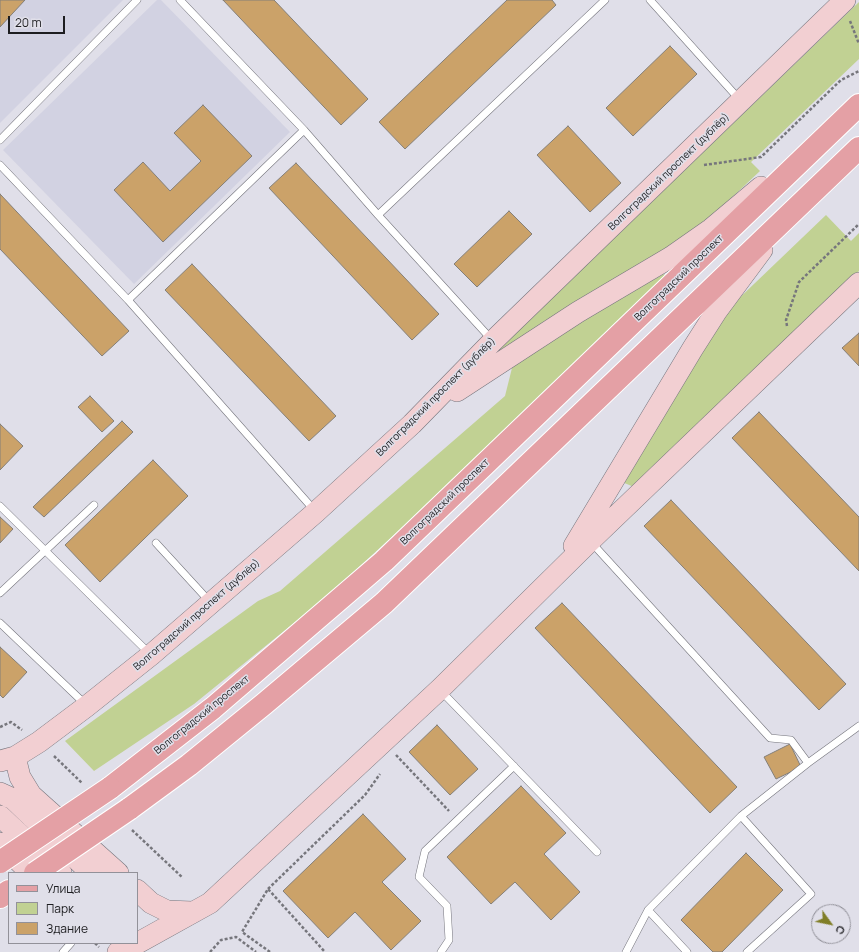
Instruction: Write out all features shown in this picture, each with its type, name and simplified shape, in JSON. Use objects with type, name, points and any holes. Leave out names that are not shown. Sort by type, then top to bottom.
[{"type":"main road","name":"Волгоградский проспект (дублёр)","points":[[8,759],[39,742],[151,655],[212,604],[316,512],[412,424],[493,341],[741,102],[847,8]]},
{"type":"main road","name":"Волгоградский проспект","points":[[0,862],[110,788],[213,708],[384,561],[859,105]]},
{"type":"main road","points":[[412,424],[498,363],[578,312],[672,257],[711,229],[792,161],[828,135]]},
{"type":"main road","points":[[36,872],[189,765],[384,602],[859,148]]},
{"type":"main road","points":[[558,572],[716,312],[764,247],[804,201]]},
{"type":"main road","points":[[138,944],[210,903],[440,689],[558,572],[859,283]]},
{"type":"main road","points":[[8,759],[31,795],[117,872]]},
{"type":"main road","points":[[0,793],[13,799],[90,872]]},
{"type":"main road","points":[[0,816],[60,872]]},
{"type":"main road","points":[[0,843],[30,872]]},
{"type":"main road","points":[[138,891],[151,903],[167,911],[192,912]]},
{"type":"lane","points":[[0,140],[137,0]]},
{"type":"lane","points":[[180,0],[304,130],[378,215],[493,341]]},
{"type":"lane","points":[[378,215],[605,0]]},
{"type":"lane","points":[[650,0],[741,102]]},
{"type":"lane","points":[[128,300],[304,130]]},
{"type":"lane","points":[[0,166],[128,300],[316,512]]},
{"type":"lane","points":[[0,593],[94,505]]},
{"type":"lane","points":[[0,506],[47,550],[151,655]]},
{"type":"lane","points":[[590,541],[770,738],[791,740],[808,763]]},
{"type":"lane","points":[[156,544],[212,604]]},
{"type":"lane","points":[[0,623],[87,706]]},
{"type":"lane","points":[[440,689],[597,852]]},
{"type":"lane","points":[[626,952],[648,910],[741,816],[808,763],[859,726]]},
{"type":"lane","points":[[441,952],[449,940],[446,906],[419,877],[425,851],[514,766]]},
{"type":"lane","points":[[741,816],[811,894],[747,952]]},
{"type":"lane","points":[[648,910],[687,952]]},
{"type":"lane","points":[[63,952],[69,944]]},
{"type":"path","points":[[847,8],[859,44]]},
{"type":"path","points":[[701,165],[761,158],[841,80],[859,71]]},
{"type":"path","points":[[793,346],[786,320],[799,282],[859,225]]},
{"type":"path","points":[[394,754],[457,820]]},
{"type":"path","points":[[270,952],[242,932],[268,889],[325,952]]},
{"type":"path","points":[[210,952],[221,940],[236,937],[256,952]]},
{"type":"shaded area","points":[[0,0],[123,0],[0,123]]},
{"type":"shaded area","points":[[157,0],[161,0],[290,132],[134,284],[3,150]]},
{"type":"green space","points":[[859,2],[859,59],[751,162],[760,171],[690,237],[495,353]]},
{"type":"green space","points":[[826,215],[851,241],[859,233],[859,271],[634,487],[622,482],[731,306]]},
{"type":"green space","points":[[664,274],[668,278],[427,505],[326,597],[194,704],[94,771],[65,741],[258,601],[280,591],[505,396],[512,368],[532,348],[596,310]]},
{"type":"building","points":[[0,0],[25,0],[0,27]]},
{"type":"building","points":[[223,0],[274,0],[368,99],[341,125]]},
{"type":"building","points":[[507,0],[552,0],[556,5],[405,149],[379,122]]},
{"type":"building","points":[[670,46],[697,74],[633,136],[606,108]]},
{"type":"building","points":[[203,105],[252,156],[163,242],[114,190],[143,162],[170,191],[201,161],[174,133]]},
{"type":"building","points":[[568,126],[621,183],[590,212],[537,155]]},
{"type":"building","points":[[296,163],[439,314],[412,340],[269,188]]},
{"type":"building","points":[[0,194],[129,331],[102,356],[0,249]]},
{"type":"building","points":[[509,211],[532,234],[477,287],[454,264]]},
{"type":"building","points":[[192,264],[336,416],[309,441],[165,290]]},
{"type":"building","points":[[859,333],[859,366],[842,348]]},
{"type":"building","points":[[90,396],[114,421],[102,432],[78,407]]},
{"type":"building","points":[[759,412],[859,517],[859,571],[732,438]]},
{"type":"building","points":[[122,421],[133,432],[44,517],[33,507]]},
{"type":"building","points":[[0,424],[23,446],[0,470]]},
{"type":"building","points":[[153,460],[188,496],[100,582],[65,545]]},
{"type":"building","points":[[671,500],[846,684],[819,710],[644,526]]},
{"type":"building","points":[[0,517],[13,529],[0,543]]},
{"type":"building","points":[[562,603],[737,787],[710,813],[535,628]]},
{"type":"building","points":[[0,647],[27,672],[3,698],[0,695]]},
{"type":"building","points":[[437,725],[478,769],[450,795],[409,752]]},
{"type":"building","points":[[790,744],[801,767],[776,779],[764,757]]},
{"type":"building","points":[[521,786],[566,833],[544,854],[580,892],[551,920],[515,882],[491,904],[447,857]]},
{"type":"building","points":[[363,814],[406,859],[382,882],[421,921],[391,950],[355,912],[328,938],[283,891]]},
{"type":"building","points":[[746,853],[783,890],[722,952],[713,952],[681,920]]}]
